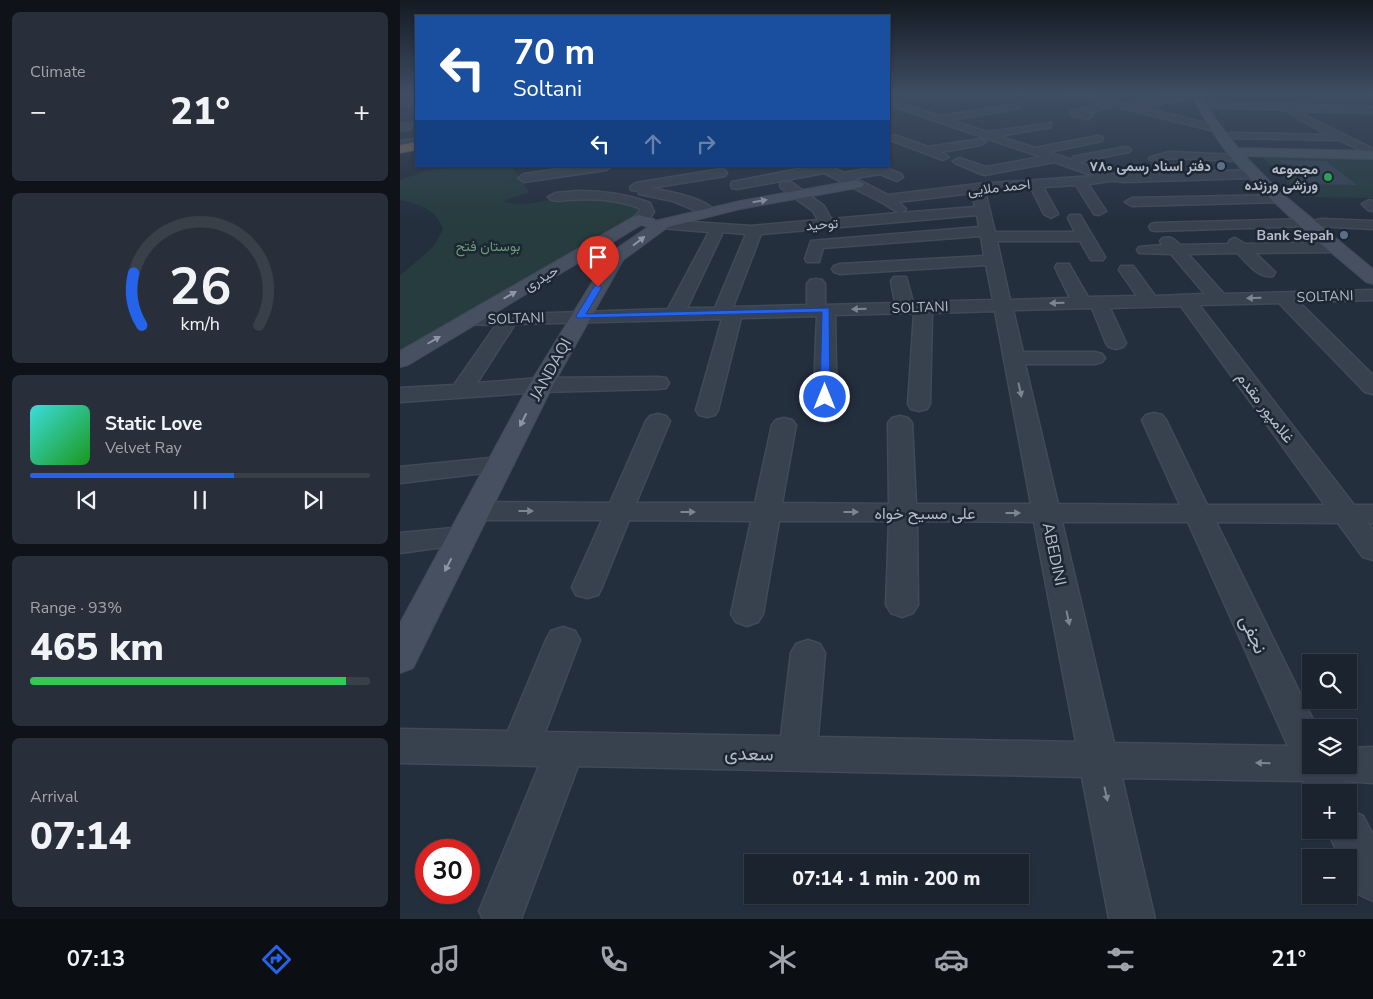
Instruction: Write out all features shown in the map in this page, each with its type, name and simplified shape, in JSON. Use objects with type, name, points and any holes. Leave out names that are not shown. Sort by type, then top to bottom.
[{"type":"street","points":[[988,136],[1118,178]]},
{"type":"street","points":[[1225,136],[1259,174],[1314,223],[1356,255],[1373,278]]},
{"type":"street","points":[[1307,136],[1343,138]]},
{"type":"street","points":[[1324,136],[1343,138],[1373,154]]},
{"type":"street","points":[[1311,137],[1322,144]]},
{"type":"street","points":[[894,138],[945,158]]},
{"type":"street","points":[[959,161],[985,171],[1122,150],[1090,138],[1034,151]]},
{"type":"street","points":[[927,151],[998,139]]},
{"type":"street","points":[[1155,159],[1170,155],[1373,154]]},
{"type":"street","points":[[523,171],[589,167]]},
{"type":"street","points":[[740,205],[733,190],[823,168],[886,199],[909,217]]},
{"type":"street","points":[[842,177],[881,170],[897,177]]},
{"type":"street","points":[[618,172],[637,189],[695,203],[709,212]]},
{"type":"street","points":[[637,189],[721,173]]},
{"type":"street","name":"احمد ملایی","points":[[886,199],[986,225],[1035,183],[1142,177],[1259,174]]},
{"type":"street","points":[[700,176],[712,183]]},
{"type":"street","points":[[1203,176],[1217,190]]},
{"type":"street","points":[[1142,177],[1154,190]]},
{"type":"street","points":[[1079,180],[1099,211]]},
{"type":"street","points":[[1035,183],[1051,214]]},
{"type":"street","name":"JANDAQI","points":[[400,658],[541,386],[580,316],[616,258],[662,224],[740,205],[856,184]]},
{"type":"street","points":[[786,185],[801,194],[819,209],[827,224]]},
{"type":"street","points":[[637,189],[642,213]]},
{"type":"street","points":[[555,196],[616,196],[635,201],[642,213],[662,224]]},
{"type":"street","points":[[1132,202],[1287,199]]},
{"type":"street","points":[[1200,202],[1228,236],[1267,272]]},
{"type":"street","name":"حیدری","points":[[400,360],[642,213]]},
{"type":"street","points":[[1146,214],[1219,299]]},
{"type":"street","name":"توحید","points":[[662,224],[755,230],[909,217],[986,225]]},
{"type":"street","points":[[1075,218],[1097,257]]},
{"type":"street","points":[[1145,250],[1175,249],[1228,236],[1314,223],[1373,225]]},
{"type":"street","points":[[840,269],[986,225]]},
{"type":"street","points":[[814,259],[816,244],[897,238],[986,225],[1086,236]]},
{"type":"street","name":"ABEDINI","points":[[986,225],[1132,919]]},
{"type":"street","points":[[1156,227],[1356,255]]},
{"type":"street","points":[[707,410],[728,312],[755,230]]},
{"type":"street","points":[[675,314],[715,234]]},
{"type":"street","points":[[897,238],[897,256]]},
{"type":"street","points":[[1063,266],[1090,302],[1116,343]]},
{"type":"street","points":[[1127,270],[1150,301]]},
{"type":"street","points":[[900,281],[914,307],[919,404]]},
{"type":"street","points":[[816,284],[821,310],[825,415]]},
{"type":"street","name":"SOLTANI","points":[[468,320],[1373,295]]},
{"type":"street","points":[[1283,297],[1373,387]]},
{"type":"street","name":"غلامپور مقدم","points":[[1186,300],[1360,514],[1373,550]]},
{"type":"street","points":[[461,391],[509,319]]},
{"type":"street","points":[[1014,358],[1095,358]]},
{"type":"street","points":[[400,395],[541,386],[658,383]]},
{"type":"street","points":[[587,587],[658,420]]},
{"type":"street","name":"نجفی","points":[[1154,420],[1302,736]]},
{"type":"street","points":[[900,423],[903,512],[902,605]]},
{"type":"street","points":[[747,614],[784,425]]},
{"type":"street","points":[[400,475],[500,465]]},
{"type":"street","name":"علی مسیح خواه","points":[[477,511],[1360,514]]},
{"type":"street","points":[[400,543],[463,536]]},
{"type":"street","points":[[520,748],[563,640]]},
{"type":"street","points":[[798,754],[808,654]]},
{"type":"street","name":"سعدی","points":[[400,746],[1302,764]]},
{"type":"street","points":[[502,911],[565,749]]},
{"type":"street","points":[[1357,765],[1373,765]]},
{"type":"street","points":[[1353,839],[1373,879]]},
{"type":"green space","name":"مجموعه ورزشی ورزنده","points":[[1261,155],[1373,157],[1373,198],[1302,197]]},
{"type":"green space","name":"بوستان فتح","points":[[452,167],[513,167],[529,192],[504,201],[525,204],[571,197],[591,197],[629,204],[638,208],[640,213],[631,220],[400,353],[400,276],[434,246],[443,229],[436,217],[426,208],[400,200],[400,180],[426,171]]},
{"type":"building","points":[[1278,160],[1326,161],[1357,185],[1303,184],[1297,178],[1307,178],[1292,164],[1283,164]]},
{"type":"place","name":"دفتر اسناد رسمی ۷۸۰","points":[[1221,166]]},
{"type":"place","name":"مجموعه ورزشی ورزنده","points":[[1328,177]]},
{"type":"place","name":"Bank Sepah","points":[[1344,235]]},
{"type":"route","points":[[598,287],[580,316],[826,310],[825,397]]}]
